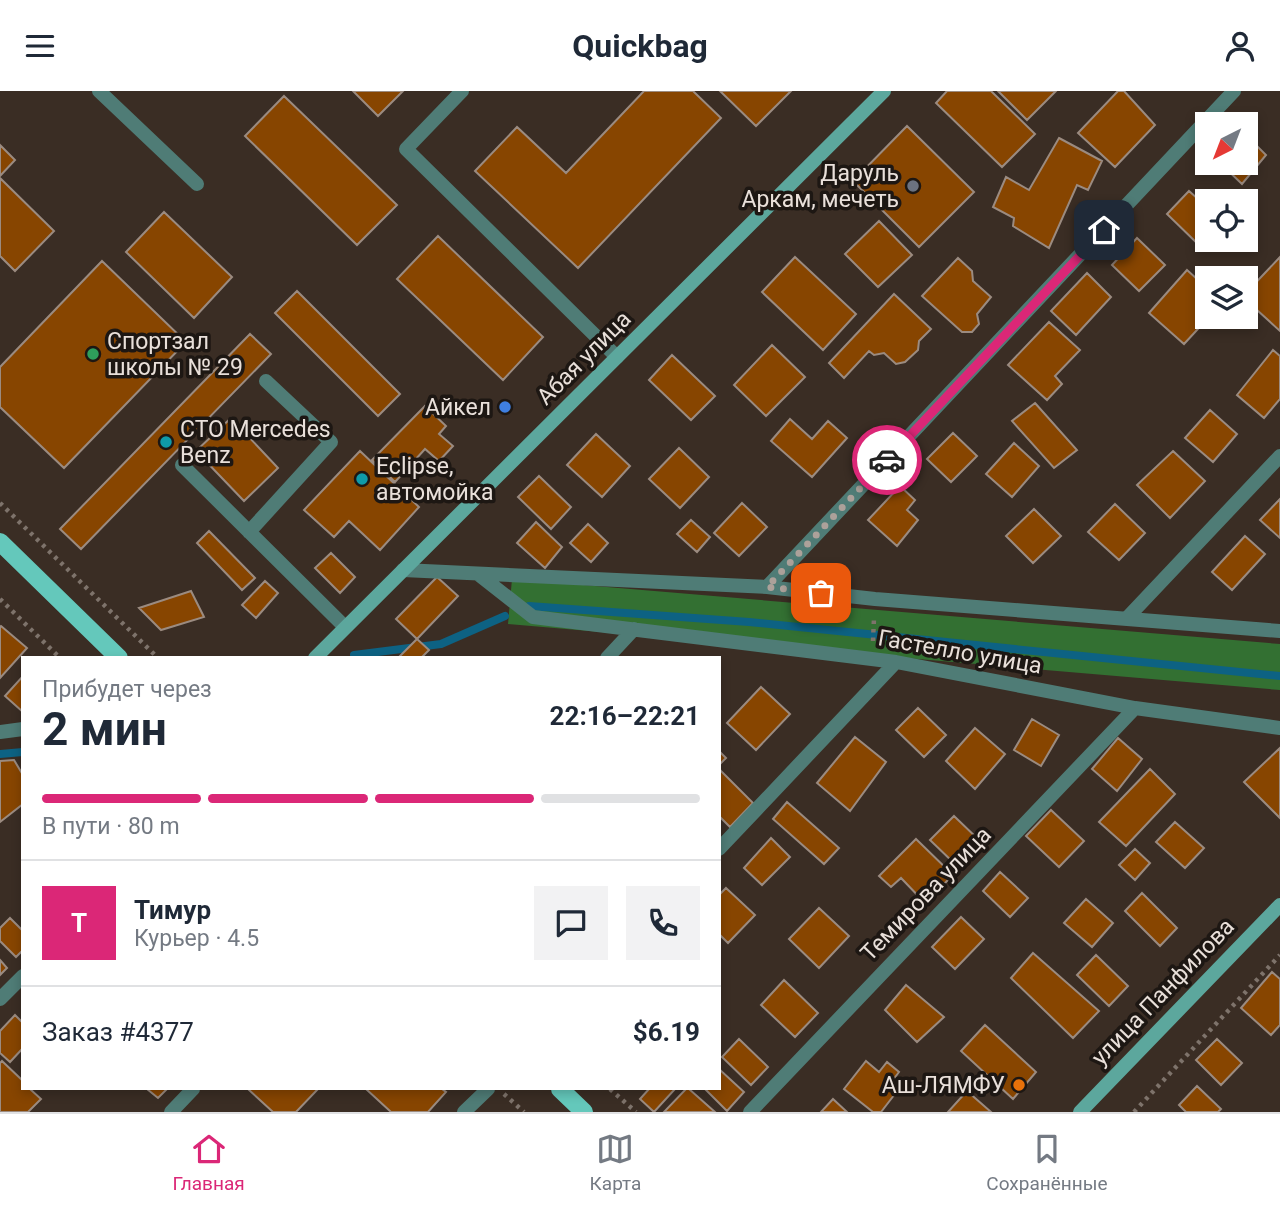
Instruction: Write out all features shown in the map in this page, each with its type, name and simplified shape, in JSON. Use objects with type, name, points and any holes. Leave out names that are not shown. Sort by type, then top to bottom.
[{"type":"main road","points":[[0,542],[118,656]]},
{"type":"main road","points":[[561,1090],[584,1112]]},
{"type":"street","points":[[99,91],[197,184]]},
{"type":"street","points":[[462,91],[406,149],[617,357]]},
{"type":"street","name":"Абая улица","points":[[317,656],[884,91]]},
{"type":"street","points":[[767,587],[1234,91]]},
{"type":"street","points":[[249,532],[331,442],[266,381]]},
{"type":"street","points":[[1127,618],[1280,456]]},
{"type":"street","points":[[182,465],[345,627]]},
{"type":"street","name":"Гастелло улица","points":[[403,570],[767,587],[875,599],[1280,631]]},
{"type":"street","name":"Гастелло улица","points":[[478,574],[534,617],[896,662],[1135,708],[1280,728]]},
{"type":"street","points":[[609,656],[634,629]]},
{"type":"street","points":[[721,847],[896,662]]},
{"type":"street","name":"Темирова улица","points":[[750,1112],[1135,708]]},
{"type":"street","points":[[0,732],[21,729]]},
{"type":"street","name":"улица Панфилова","points":[[1080,1112],[1280,905]]},
{"type":"street","points":[[0,999],[21,978]]},
{"type":"street","points":[[171,1112],[192,1090]]},
{"type":"street","points":[[464,1112],[487,1090]]},
{"type":"path","points":[[0,503],[156,656]]},
{"type":"path","points":[[0,599],[58,656]]},
{"type":"path","points":[[873,660],[875,599]]},
{"type":"path","points":[[1134,1112],[1280,955]]},
{"type":"path","points":[[500,1090],[524,1112]]},
{"type":"path","points":[[611,1090],[636,1112]]},
{"type":"green space","points":[[512,579],[1280,644],[1280,690],[508,624]]},
{"type":"building","points":[[353,91],[403,91],[378,116]]},
{"type":"building","points":[[644,91],[693,91],[721,118],[578,268],[475,171],[517,127],[566,173]]},
{"type":"building","points":[[720,91],[791,91],[756,126]]},
{"type":"building","points":[[947,91],[991,91],[1035,134],[1002,167],[936,103]]},
{"type":"building","points":[[998,91],[1056,91],[1027,120]]},
{"type":"building","points":[[1118,91],[1124,91],[1155,125],[1115,167],[1078,133]]},
{"type":"building","points":[[284,96],[397,205],[357,245],[245,136]]},
{"type":"building","name":"Даруль Аркам, мечеть","points":[[907,126],[974,192],[919,247],[853,181]]},
{"type":"building","points":[[1059,138],[1102,161],[1088,190],[1077,185],[1049,248],[1013,226],[1014,218],[993,207],[1006,177],[1029,190]]},
{"type":"building","points":[[0,145],[15,160],[0,176]]},
{"type":"building","points":[[1258,147],[1266,155],[1258,165]]},
{"type":"building","points":[[1233,175],[1249,175],[1242,184]]},
{"type":"building","points":[[0,178],[54,231],[15,271],[0,256]]},
{"type":"building","points":[[1189,191],[1195,196],[1195,241],[1167,214]]},
{"type":"building","points":[[164,212],[232,277],[194,318],[126,252]]},
{"type":"building","points":[[879,221],[912,255],[878,287],[845,254]]},
{"type":"building","points":[[438,236],[543,337],[503,380],[397,279]]},
{"type":"building","points":[[1137,238],[1165,265],[1139,291],[1112,265]]},
{"type":"building","points":[[795,257],[856,314],[823,350],[762,292]]},
{"type":"building","points":[[1280,257],[1280,331],[1258,311],[1258,280]]},
{"type":"building","points":[[958,258],[972,271],[973,281],[991,297],[977,314],[979,324],[972,332],[962,332],[922,296]]},
{"type":"building","name":"Спортзал школы № 29","points":[[102,261],[186,342],[64,468],[0,407],[0,367]]},
{"type":"building","points":[[1187,270],[1195,277],[1195,329],[1198,329],[1184,344],[1149,313]]},
{"type":"building","points":[[1087,273],[1111,297],[1076,335],[1051,311]]},
{"type":"building","points":[[297,291],[400,394],[378,416],[275,313]]},
{"type":"building","points":[[894,294],[931,329],[919,341],[918,350],[905,362],[896,364],[884,353],[874,355],[869,351],[844,378],[829,363]]},
{"type":"building","points":[[1049,322],[1080,350],[1055,376],[1062,384],[1047,400],[1008,365]]},
{"type":"building","name":"СТО Mercedes Benz","points":[[250,334],[271,354],[81,549],[60,529]]},
{"type":"building","points":[[772,345],[805,377],[766,416],[734,385]]},
{"type":"building","points":[[1273,350],[1280,356],[1280,399],[1264,418],[1237,395]]},
{"type":"building","points":[[672,355],[715,396],[691,420],[649,380]]},
{"type":"building","points":[[1035,403],[1077,450],[1054,468],[1012,421]]},
{"type":"building","points":[[425,406],[446,426],[439,434],[453,446],[439,461],[425,449],[395,482],[372,460]]},
{"type":"building","points":[[1210,410],[1237,434],[1213,462],[1185,438]]},
{"type":"building","points":[[231,418],[278,468],[244,501],[196,451]]},
{"type":"building","points":[[790,419],[812,439],[828,421],[847,438],[812,477],[771,441]]},
{"type":"building","points":[[953,433],[977,456],[951,482],[927,459]]},
{"type":"building","points":[[596,434],[630,466],[602,497],[567,465]]},
{"type":"building","points":[[1014,443],[1039,466],[1012,497],[986,474]]},
{"type":"building","points":[[679,448],[709,477],[680,508],[649,479]]},
{"type":"building","name":"Eclipse, автомойка","points":[[360,451],[419,507],[380,550],[349,521],[334,537],[304,510]]},
{"type":"building","points":[[1173,451],[1205,481],[1170,518],[1137,485]]},
{"type":"building","points":[[539,476],[571,507],[551,529],[518,497]]},
{"type":"building","points":[[900,486],[915,500],[907,510],[918,520],[897,546],[868,520]]},
{"type":"building","points":[[1280,499],[1280,538],[1260,520]]},
{"type":"building","points":[[742,503],[767,527],[739,556],[714,533]]},
{"type":"building","points":[[1115,504],[1145,533],[1119,560],[1088,532]]},
{"type":"building","points":[[1034,509],[1061,536],[1033,563],[1006,536]]},
{"type":"building","points":[[691,520],[710,537],[697,552],[677,534]]},
{"type":"building","points":[[536,522],[562,547],[545,568],[517,543]]},
{"type":"building","points":[[588,524],[608,543],[591,562],[570,543]]},
{"type":"building","points":[[209,531],[255,578],[242,590],[197,543]]},
{"type":"building","points":[[1245,536],[1265,554],[1232,590],[1212,572]]},
{"type":"building","points":[[331,553],[355,577],[340,593],[315,568]]},
{"type":"building","points":[[437,577],[458,596],[417,639],[396,619]]},
{"type":"building","points":[[265,581],[278,593],[256,618],[242,605]]},
{"type":"building","points":[[191,591],[204,617],[161,630],[139,608]]},
{"type":"building","points":[[0,627],[27,648],[0,678]]},
{"type":"building","points":[[417,639],[429,650],[423,656],[400,656]]},
{"type":"building","points":[[21,678],[21,710],[5,696]]},
{"type":"building","points":[[761,687],[790,714],[756,750],[727,723]]},
{"type":"building","points":[[918,708],[946,735],[924,757],[896,730]]},
{"type":"building","points":[[1032,719],[1059,735],[1041,766],[1014,750]]},
{"type":"building","points":[[975,728],[1005,754],[975,789],[946,761]]},
{"type":"building","points":[[855,737],[886,762],[850,811],[817,783]]},
{"type":"building","points":[[1118,738],[1142,759],[1117,791],[1092,769]]},
{"type":"building","points":[[1280,748],[1280,818],[1244,782]]},
{"type":"building","points":[[14,760],[21,772],[21,806],[0,822],[0,761]]},
{"type":"building","points":[[1150,769],[1175,794],[1126,846],[1099,822]]},
{"type":"building","points":[[721,771],[753,803],[730,827],[721,818]]},
{"type":"building","points":[[787,802],[839,848],[824,864],[773,819]]},
{"type":"building","points":[[1051,810],[1084,841],[1059,867],[1026,836]]},
{"type":"building","points":[[954,816],[980,841],[956,865],[930,840]]},
{"type":"building","points":[[1175,822],[1204,848],[1185,868],[1156,842]]},
{"type":"building","points":[[771,838],[790,857],[762,885],[744,868]]},
{"type":"building","points":[[916,839],[953,875],[925,903],[901,878],[891,887],[879,876]]},
{"type":"building","points":[[1135,849],[1150,863],[1135,880],[1119,865]]},
{"type":"building","points":[[1000,872],[1028,898],[1010,917],[983,891]]},
{"type":"building","points":[[726,888],[755,915],[728,943],[721,936],[721,893]]},
{"type":"building","points":[[1142,893],[1177,928],[1160,946],[1125,911]]},
{"type":"building","points":[[1086,899],[1113,923],[1092,947],[1064,923]]},
{"type":"building","points":[[819,908],[849,936],[819,968],[789,939]]},
{"type":"building","points":[[961,917],[984,939],[955,969],[932,947]]},
{"type":"building","points":[[10,918],[21,929],[21,952],[16,957],[0,941],[0,928]]},
{"type":"building","points":[[1033,953],[1099,1011],[1073,1038],[1011,978]]},
{"type":"building","points":[[1096,955],[1128,986],[1109,1006],[1077,975]]},
{"type":"building","points":[[0,960],[7,968],[0,975]]},
{"type":"building","points":[[1272,972],[1280,979],[1280,1025],[1271,1035],[1241,1008]]},
{"type":"building","points":[[784,980],[818,1013],[795,1037],[761,1005]]},
{"type":"building","points":[[906,985],[944,1017],[917,1042],[885,1010]]},
{"type":"building","points":[[15,1015],[21,1021],[21,1050],[10,1062],[0,1053],[0,1031]]},
{"type":"building","points":[[985,1025],[1036,1072],[1013,1099],[961,1051]]},
{"type":"building","points":[[739,1039],[768,1067],[751,1085],[722,1057]]},
{"type":"building","points":[[1217,1039],[1242,1063],[1221,1085],[1196,1060]]},
{"type":"building","points":[[2,1061],[21,1079],[21,1090],[31,1090],[41,1099],[28,1112],[0,1112]]},
{"type":"building","points":[[866,1061],[879,1072],[887,1062],[899,1072],[890,1084],[898,1090],[881,1112],[873,1112],[844,1089]]},
{"type":"building","points":[[721,1071],[744,1092],[727,1111],[706,1090],[721,1090]]},
{"type":"building","points":[[1197,1086],[1221,1109],[1218,1112],[1186,1112],[1179,1105]]},
{"type":"building","points":[[148,1090],[166,1090],[158,1098]]},
{"type":"building","points":[[249,1090],[317,1090],[296,1112],[273,1112]]},
{"type":"building","points":[[367,1090],[446,1092],[428,1112],[391,1112]]},
{"type":"building","points":[[648,1090],[674,1090],[654,1112],[640,1099]]},
{"type":"building","points":[[685,1090],[690,1090],[715,1112],[664,1112]]},
{"type":"building","points":[[967,1091],[991,1112],[948,1112]]},
{"type":"building","points":[[833,1099],[847,1112],[821,1112]]},
{"type":"waterway","points":[[529,606],[749,622],[1280,676]]},
{"type":"waterway","points":[[354,655],[441,644],[505,616]]},
{"type":"waterway","points":[[0,754],[21,752]]},
{"type":"way so far","points":[[821,593],[767,587],[887,460]]},
{"type":"place","name":"Даруль Аркам, мечеть","points":[[913,186]]},
{"type":"place","name":"Спортзал школы № 29","points":[[93,354]]},
{"type":"place","name":"Айкел","points":[[505,407]]},
{"type":"place","name":"СТО Mercedes Benz","points":[[166,442]]},
{"type":"place","name":"Eclipse, автомойка","points":[[362,479]]},
{"type":"place","name":"Аш-ЛЯМФУ","points":[[1019,1085]]},
{"type":"route","points":[[887,460],[1104,230]]}]
